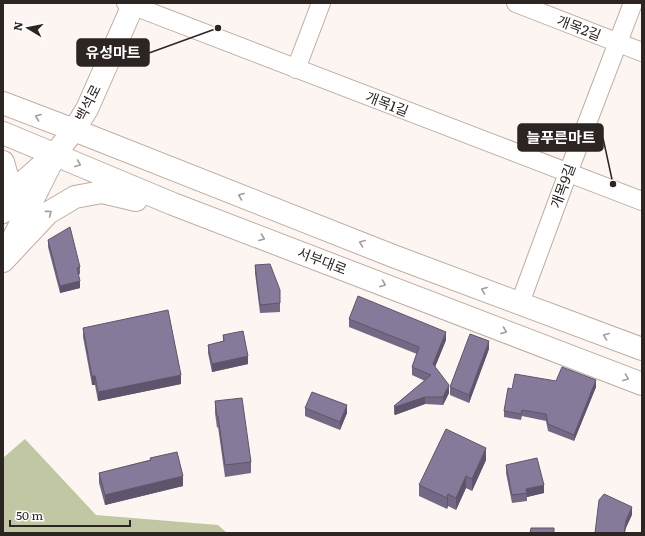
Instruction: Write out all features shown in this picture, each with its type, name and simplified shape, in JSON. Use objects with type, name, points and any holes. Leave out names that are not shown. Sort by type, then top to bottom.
[{"type":"main road","name":"백석로","points":[[3,212],[24,182],[54,154],[74,130],[87,110],[131,4]]},
{"type":"main road","points":[[3,103],[393,256],[642,350]]},
{"type":"main road","name":"서부대로","points":[[3,133],[173,204],[642,384]]},
{"type":"main road","name":"백석로","points":[[3,259],[54,154]]},
{"type":"main road","points":[[3,162],[7,176],[3,190]]},
{"type":"main road","points":[[3,259],[48,213],[75,197],[102,192],[136,200],[173,204]]},
{"type":"street","points":[[296,69],[321,3]]},
{"type":"street","name":"개목2길","points":[[516,3],[642,52]]},
{"type":"street","name":"개목9길","points":[[520,303],[633,3]]},
{"type":"street","name":"개목1길","points":[[131,4],[296,69],[642,201]]},
{"type":"green space","points":[[25,439],[96,515],[218,525],[227,533],[3,533],[3,458]]},
{"type":"building","points":[[70,227],[80,267],[77,268],[80,281],[60,286],[48,240]]},
{"type":"building","points":[[270,264],[280,290],[280,303],[260,305],[255,265]]},
{"type":"building","points":[[358,296],[446,332],[433,364],[449,385],[443,397],[425,397],[395,407],[394,406],[431,375],[412,367],[419,347],[349,319]]},
{"type":"building","points":[[168,310],[181,375],[98,392],[95,376],[92,376],[83,328]]},
{"type":"building","points":[[243,331],[248,356],[212,364],[208,345],[224,341],[223,335]]},
{"type":"building","points":[[470,334],[489,341],[469,395],[450,387]]},
{"type":"building","points":[[562,367],[596,380],[574,435],[548,424],[546,414],[522,410],[521,414],[504,411],[508,388],[512,389],[515,374],[556,381]]},
{"type":"building","points":[[312,392],[347,405],[340,422],[305,408]]},
{"type":"building","points":[[242,398],[251,462],[225,465],[215,401]]},
{"type":"building","points":[[446,429],[486,448],[472,479],[466,476],[456,498],[448,494],[447,498],[419,485]]},
{"type":"building","points":[[177,452],[183,476],[105,495],[99,473],[151,460],[150,458]]},
{"type":"building","points":[[537,458],[544,485],[526,489],[527,493],[512,495],[506,465]]},
{"type":"building","points":[[604,494],[632,507],[626,520],[624,533],[595,533],[599,500]]},
{"type":"building","points":[[531,528],[554,528],[554,533],[530,533]]},
{"type":"place","name":"유성마트","points":[[218,28]]},
{"type":"place","name":"늘푸른마트","points":[[613,184]]}]
